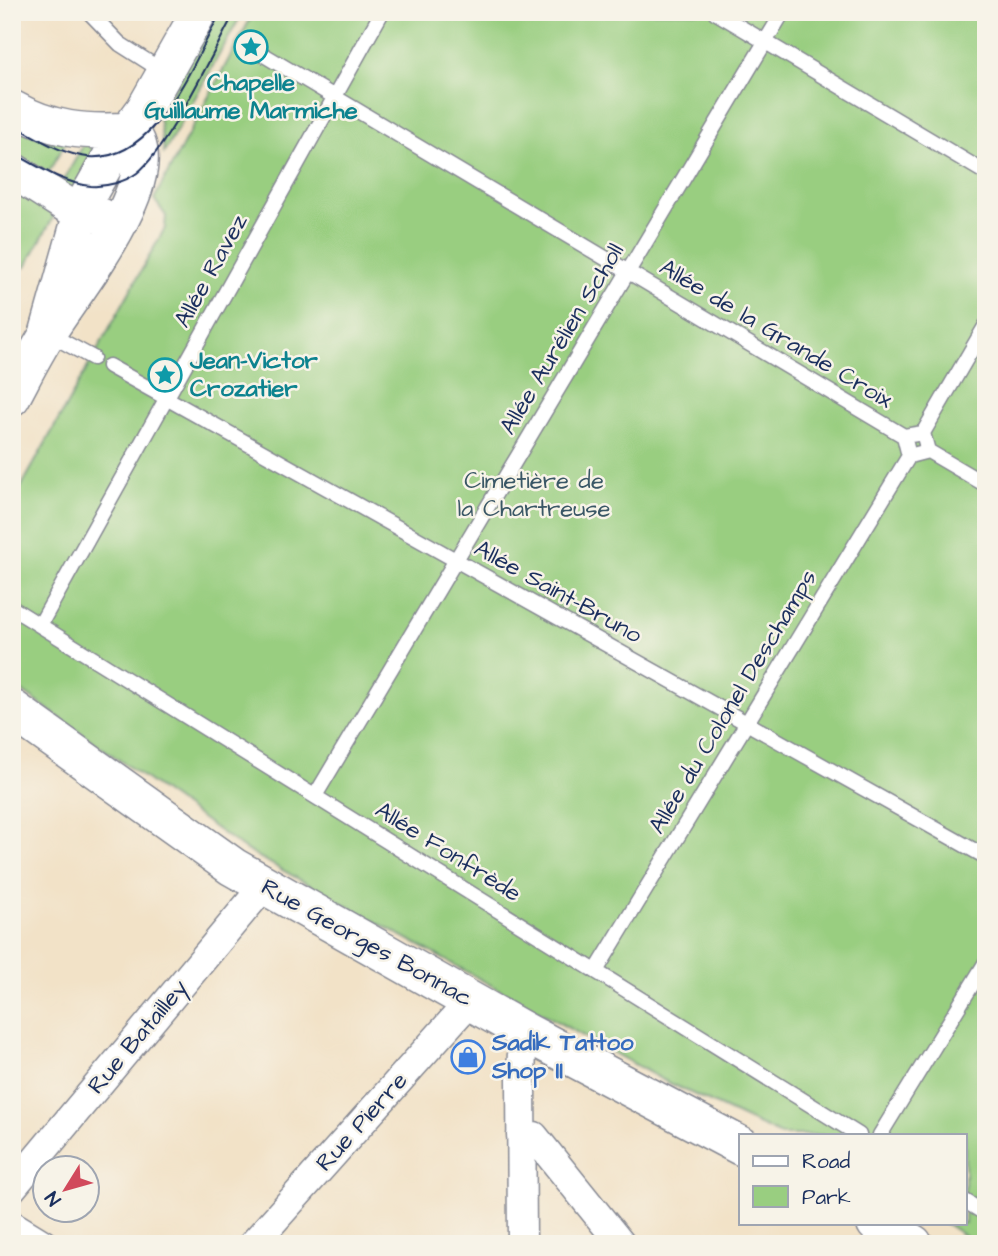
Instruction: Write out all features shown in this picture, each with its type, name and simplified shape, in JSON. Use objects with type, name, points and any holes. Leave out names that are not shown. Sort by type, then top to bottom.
[{"type":"main road","name":"Rue Georges Bonnac","points":[[12,709],[233,867],[261,884],[527,1033],[739,1145]]},
{"type":"main road","points":[[878,1224],[913,1244]]},
{"type":"street","points":[[47,334],[80,212],[110,156],[129,130],[200,12]]},
{"type":"street","points":[[12,108],[41,123],[67,130],[129,130]]},
{"type":"street","points":[[12,398],[47,334],[99,260],[127,205],[137,180],[140,159],[138,143],[129,130]]},
{"type":"street","points":[[12,170],[80,212],[99,216],[127,205]]},
{"type":"street","name":"Rue Batailley","points":[[12,1188],[253,900],[261,884]]},
{"type":"street","name":"Rue Pierre","points":[[253,1244],[471,1000]]},
{"type":"street","points":[[522,1244],[522,1051],[527,1033]]},
{"type":"street","points":[[521,1135],[534,1136],[621,1244]]},
{"type":"street","points":[[12,1225],[43,1244]]},
{"type":"lane","points":[[89,12],[120,44],[165,72]]},
{"type":"lane","name":"Allée Ravez","points":[[40,625],[382,12]]},
{"type":"lane","points":[[715,12],[986,173]]},
{"type":"lane","name":"Allée Aurélien Scholl","points":[[315,796],[783,12]]},
{"type":"lane","name":"Allée de la Grande Croix","points":[[264,55],[904,436]]},
{"type":"lane","points":[[986,325],[923,433],[928,451],[986,485]]},
{"type":"lane","points":[[47,334],[93,358]]},
{"type":"lane","name":"Allée Saint-Bruno","points":[[109,366],[986,858]]},
{"type":"lane","points":[[923,433],[904,436],[909,456],[928,451]]},
{"type":"lane","name":"Allée du Colonel Deschamps","points":[[596,971],[909,456]]},
{"type":"lane","name":"Allée Fonfrède","points":[[12,608],[857,1134]]},
{"type":"lane","points":[[881,1134],[986,962]]},
{"type":"lane","points":[[967,1202],[986,1214]]},
{"type":"green space","points":[[215,12],[243,12],[164,153],[159,116]]},
{"type":"green space","name":"Cimetière de la Chartreuse","points":[[254,12],[986,12],[986,1244],[977,1244],[947,1224],[967,1224],[967,1134],[779,1134],[663,1080],[246,850],[12,684],[12,494],[20,489],[165,228],[166,216],[154,199]]},
{"type":"green space","points":[[25,123],[67,140],[44,180],[12,162],[12,147]]},
{"type":"green space","points":[[85,142],[107,149],[78,200],[59,189]]},
{"type":"green space","points":[[12,185],[54,216],[25,268],[12,261],[15,251],[12,249]]},
{"type":"tram line","points":[[12,124],[54,147],[81,156],[107,156],[130,147],[150,130],[168,109],[221,12]]},
{"type":"tram line","points":[[12,152],[50,173],[91,186],[121,181],[137,173],[149,161],[176,122],[235,12]]},
{"type":"place","name":"Chapelle Guillaume Marmiche","points":[[251,47]]},
{"type":"place","name":"Jean-Victor Crozatier","points":[[165,375]]},
{"type":"place","name":"Sadik Tattoo Shop II","points":[[468,1057]]}]
